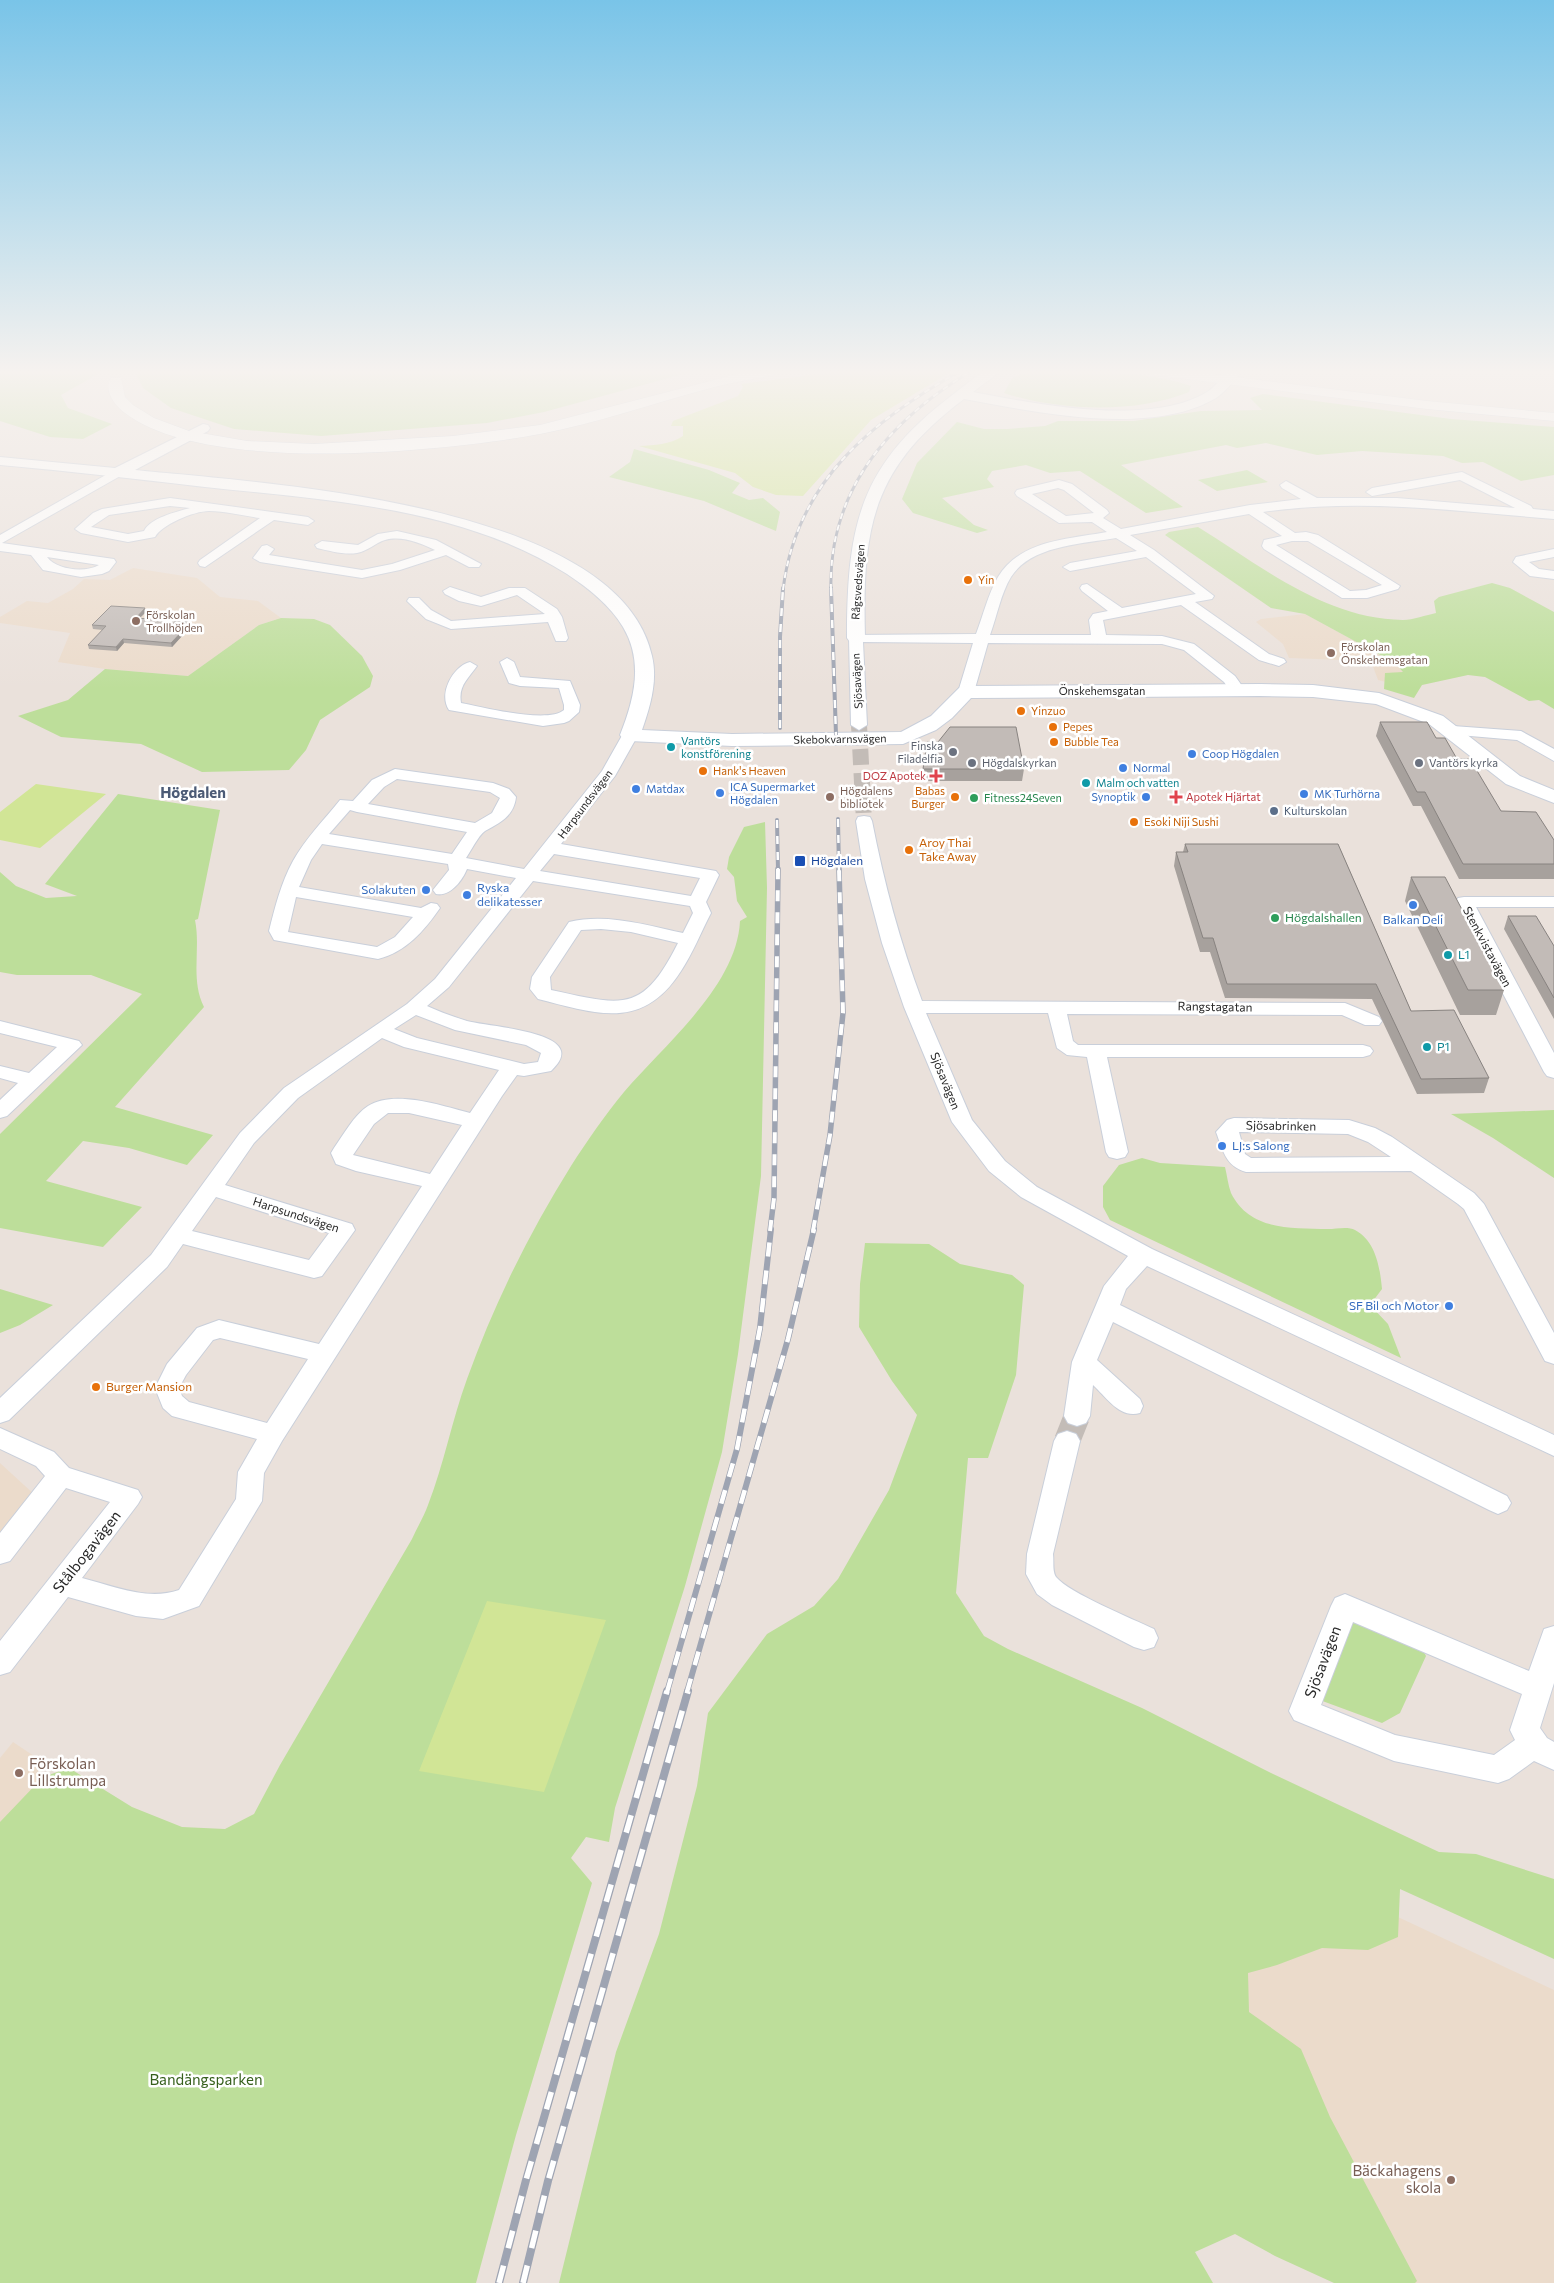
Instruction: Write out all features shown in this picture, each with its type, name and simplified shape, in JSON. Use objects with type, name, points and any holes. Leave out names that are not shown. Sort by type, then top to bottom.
[{"type":"street","points":[[0,540],[110,477]]},
{"type":"street","name":"Harpsundsvägen","points":[[0,1413],[159,1261],[247,1138],[292,1093],[414,1008],[442,984],[552,848],[609,773],[630,734],[642,699],[646,672],[643,652],[622,613],[590,581],[553,559],[504,538],[451,520],[422,513],[284,492],[156,477]]},
{"type":"street","name":"Rågsvedsvägen","points":[[856,638],[855,607],[860,545],[871,500],[884,477]]},
{"type":"street","name":"Skebokvarnsvägen","points":[[1372,492],[1459,477]]},
{"type":"street","name":"Skebokvarnsvägen","points":[[1463,477],[1536,514]]},
{"type":"street","points":[[1094,518],[1103,513],[1063,485],[1049,485],[1021,493],[1064,520],[1094,518],[1149,553],[1207,596],[1098,617],[1096,620],[1099,639]]},
{"type":"street","points":[[1286,485],[1315,502]]},
{"type":"street","name":"Skebokvarnsvägen","points":[[630,734],[732,740],[903,738],[928,727],[957,703],[966,692],[982,639],[1003,579],[1009,568],[1021,558],[1044,548],[1250,509],[1315,502],[1350,500],[1397,502],[1554,515]]},
{"type":"street","points":[[208,507],[171,518],[150,530],[150,534],[128,538],[81,529],[106,512],[170,502],[208,507],[270,517],[308,521]]},
{"type":"street","points":[[1250,509],[1292,537],[1306,536],[1313,538],[1393,586],[1368,594],[1347,595],[1269,546],[1269,543],[1292,537]]},
{"type":"street","points":[[205,563],[270,517]]},
{"type":"street","points":[[322,545],[354,549],[364,547],[383,536],[426,540],[474,564]]},
{"type":"street","points":[[0,547],[36,553]]},
{"type":"street","points":[[267,549],[260,558],[357,574],[378,571],[448,550]]},
{"type":"street","points":[[1554,552],[1520,562],[1535,573],[1554,575]]},
{"type":"street","points":[[1070,567],[1149,553]]},
{"type":"street","points":[[1087,588],[1120,613]]},
{"type":"street","points":[[450,591],[469,601],[478,603],[520,591],[546,606],[555,617],[561,638]]},
{"type":"street","points":[[414,601],[418,607],[444,624],[452,625],[555,617]]},
{"type":"street","points":[[1184,601],[1264,657],[1279,662]]},
{"type":"street","points":[[856,638],[1162,640],[1189,647],[1230,680],[1237,690]]},
{"type":"street","name":"Sjösavägen","points":[[856,638],[859,725]]},
{"type":"street","points":[[470,666],[456,681],[452,689],[454,707],[543,721],[564,718],[571,712],[572,705],[565,684],[520,682],[514,680],[508,662]]},
{"type":"street","name":"Önskehemsgatan","points":[[966,692],[1313,691],[1379,699],[1422,713],[1453,731],[1513,780],[1554,797]]},
{"type":"street","name":"Önskehemsgatan","points":[[1453,731],[1521,736],[1554,756]]},
{"type":"street","points":[[290,891],[428,911],[403,942],[389,950],[378,953],[281,936],[278,931],[290,891],[302,860],[318,838],[346,804],[357,806],[478,828],[491,823],[508,802],[508,797],[503,792],[394,774],[385,777],[374,785],[357,806]]},
{"type":"street","name":"Sjösavägen","points":[[864,821],[874,880],[914,1007],[962,1122],[997,1166],[1029,1192],[1144,1255],[1554,1446]]},
{"type":"street","points":[[442,890],[458,870],[456,860],[478,828]]},
{"type":"street","points":[[318,838],[697,902]]},
{"type":"street","name":"Harpsundsvägen","points":[[552,848],[710,874],[697,902],[702,913],[665,982],[654,994],[641,1002],[624,1007],[545,995],[540,989],[541,977],[575,926],[584,923],[609,925],[687,939]]},
{"type":"street","name":"Stenkvistavägen","points":[[1554,902],[1464,902],[1554,1072]]},
{"type":"street","points":[[1056,1006],[1064,1044],[1074,1051],[1363,1052]]},
{"type":"street","name":"Rangstagatan","points":[[914,1007],[1345,1008],[1372,1021]]},
{"type":"street","points":[[380,1030],[411,1043],[512,1067],[530,1070],[544,1067],[550,1060],[551,1051],[546,1046],[462,1026],[414,1008]]},
{"type":"street","points":[[0,1027],[72,1045],[0,1110]]},
{"type":"street","points":[[1096,1051],[1117,1152]]},
{"type":"street","points":[[63,1584],[136,1604],[163,1607],[189,1598],[249,1501],[251,1472],[273,1434],[434,1182],[512,1067]]},
{"type":"street","points":[[0,1072],[32,1080]]},
{"type":"street","points":[[434,1182],[356,1164],[344,1159],[342,1153],[375,1110],[385,1105],[399,1105],[475,1121]]},
{"type":"street","name":"Sjösabrinken","points":[[1416,1164],[1246,1165],[1236,1158],[1227,1132],[1234,1125],[1349,1127],[1364,1130],[1458,1190],[1473,1204],[1554,1355]]},
{"type":"street","name":"Harpsundsvägen","points":[[178,1235],[314,1270],[344,1230],[211,1188]]},
{"type":"street","points":[[1077,1416],[1084,1362],[1108,1309],[1116,1286],[1129,1269],[1144,1255]]},
{"type":"street","points":[[1108,1309],[1498,1504]]},
{"type":"street","points":[[273,1434],[181,1409],[172,1401],[167,1388],[176,1370],[205,1334],[219,1329],[324,1354]]},
{"type":"street","points":[[1084,1362],[1131,1406]]},
{"type":"street","name":"Stålbogavägen","points":[[0,1438],[45,1459],[60,1476],[129,1497],[0,1663]]},
{"type":"street","points":[[1067,1441],[1040,1554],[1040,1574],[1047,1586],[1062,1597],[1144,1638]]},
{"type":"street","points":[[0,1553],[60,1476]]},
{"type":"street","name":"Sjösavägen","points":[[1538,1688],[1345,1606],[1304,1711],[1394,1748],[1498,1769],[1544,1750],[1524,1730],[1538,1688],[1554,1638]]},
{"type":"shaded area","name":"Förskolan Trollhöjden","points":[[133,568],[197,578],[220,597],[258,601],[281,618],[259,625],[188,676],[105,669],[58,662],[70,633],[0,623],[0,617],[27,601],[48,603],[73,589],[84,579],[110,580]]},
{"type":"shaded area","name":"Förskolan Önskehemsgatan","points":[[1305,614],[1395,663],[1404,672],[1386,682],[1378,680],[1371,661],[1289,658],[1283,644],[1256,622],[1261,619]]},
{"type":"shaded area","points":[[0,1463],[36,1496],[0,1540]]},
{"type":"shaded area","name":"Förskolan Lillstrumpa","points":[[13,1742],[37,1758],[39,1787],[0,1828],[0,1758]]},
{"type":"shaded area","name":"Bäckahagens skola","points":[[1383,1910],[1554,1990],[1554,2283],[1410,2283],[1240,2021],[1233,1976]]},
{"type":"green space","points":[[609,477],[725,477],[740,483],[732,493],[749,500],[763,498],[780,512],[776,531],[704,501]]},
{"type":"green space","points":[[740,477],[820,477],[803,496],[776,495],[753,487]]},
{"type":"green space","points":[[911,477],[989,477],[987,479],[994,487],[942,498],[974,525],[988,530],[977,533],[913,513],[902,499]]},
{"type":"green space","points":[[1089,477],[1138,477],[1183,507],[1146,513]]},
{"type":"green space","points":[[1215,477],[1258,477],[1268,482],[1217,491],[1198,480]]},
{"type":"green space","points":[[1512,477],[1546,477],[1521,481]]},
{"type":"green space","points":[[1198,527],[1295,588],[1347,611],[1374,617],[1403,620],[1415,618],[1436,613],[1434,601],[1439,597],[1492,583],[1510,588],[1554,612],[1554,709],[1539,700],[1529,701],[1485,677],[1468,675],[1422,685],[1414,698],[1384,689],[1385,673],[1403,672],[1395,663],[1305,614],[1271,608],[1165,535],[1169,532]]},
{"type":"green space","points":[[281,618],[314,619],[330,625],[362,656],[373,676],[370,687],[320,720],[306,750],[289,770],[202,772],[141,744],[61,737],[18,716],[68,700],[105,669],[188,676],[259,625]]},
{"type":"green space","points":[[36,784],[106,794],[40,848],[0,840],[0,812]]},
{"type":"green space","points":[[118,794],[220,810],[198,919],[195,920],[198,986],[204,1007],[115,1107],[213,1135],[187,1165],[129,1148],[83,1141],[46,1181],[142,1207],[103,1247],[0,1228],[0,1134],[142,994],[91,975],[17,975],[0,972],[0,872],[16,886],[46,898],[77,896],[45,884]]},
{"type":"green space","name":"Bandängsparken","points":[[765,822],[767,888],[761,1176],[738,1354],[722,1452],[685,1586],[615,1808],[609,1842],[586,1837],[571,1858],[592,1883],[516,2135],[476,2283],[0,2283],[0,1822],[43,1777],[69,1768],[132,1807],[182,1827],[225,1829],[254,1814],[280,1765],[412,1539],[434,1489],[477,1351],[513,1270],[541,1217],[571,1166],[603,1119],[624,1092],[696,1013],[713,991],[726,969],[736,945],[740,921],[747,917],[737,901],[734,877],[727,869],[729,857],[744,827]]},
{"type":"green space","points":[[1554,1110],[1554,1178],[1493,1138],[1451,1114]]},
{"type":"green space","points":[[1142,1158],[1160,1163],[1225,1167],[1231,1193],[1249,1215],[1260,1221],[1286,1227],[1349,1228],[1362,1235],[1368,1241],[1376,1256],[1382,1289],[1370,1305],[1388,1324],[1401,1358],[1110,1220],[1103,1207],[1103,1186],[1119,1165]]},
{"type":"green space","points":[[865,1243],[929,1244],[960,1264],[1012,1275],[1024,1285],[1016,1375],[988,1458],[968,1458],[956,1593],[984,1636],[1008,1649],[1142,1708],[1271,1773],[1439,1852],[1476,1854],[1554,1879],[1554,1959],[1400,1889],[1398,1937],[1368,1950],[1322,1948],[1277,1965],[1248,1973],[1249,2012],[1301,2049],[1330,2117],[1417,2281],[1415,2283],[1334,2283],[1275,2256],[1235,2234],[1195,2252],[1213,2283],[559,2283],[616,2052],[659,1934],[697,1786],[708,1713],[767,1634],[814,1606],[838,1579],[889,1490],[917,1415],[892,1381],[859,1327],[860,1284]]},
{"type":"green space","points":[[0,1289],[53,1305],[20,1325],[0,1333]]},
{"type":"green space","points":[[487,1601],[606,1620],[544,1792],[419,1771]]},
{"type":"green space","points":[[1353,1613],[1419,1643],[1426,1656],[1400,1713],[1382,1723],[1317,1699]]},
{"type":"building","name":"Förskolan Trollhöjden","points":[[111,606],[145,608],[136,618],[191,622],[171,643],[123,639],[116,647],[88,645],[106,626],[92,625]]},
{"type":"building","points":[[1380,722],[1427,722],[1436,738],[1445,738],[1457,759],[1470,759],[1501,811],[1536,812],[1554,840],[1554,864],[1463,864],[1425,792],[1417,792]]},
{"type":"building","name":"Högdalskyrkan","points":[[950,727],[1016,727],[1024,769],[923,769],[927,742],[938,742]]},
{"type":"building","name":"Högdalshallen","points":[[1185,844],[1338,844],[1411,1011],[1454,1010],[1489,1078],[1421,1079],[1376,984],[1227,984],[1213,938],[1203,938],[1176,852],[1188,852]]},
{"type":"building","points":[[1411,877],[1445,877],[1504,990],[1468,990]]},
{"type":"building","points":[[1508,916],[1536,916],[1554,946],[1554,998]]},
{"type":"tunnel","points":[[859,725],[864,821]]},
{"type":"tunnel","points":[[1067,1441],[1077,1416]]},
{"type":"railway","points":[[783,590],[791,551],[804,517],[829,477]]},
{"type":"railway","points":[[831,589],[833,553],[840,519],[860,477]]},
{"type":"railway","points":[[780,728],[780,637],[783,588]]},
{"type":"railway","points":[[831,589],[836,735]]},
{"type":"railway","points":[[838,819],[839,871]]},
{"type":"railway","points":[[777,820],[778,870]]},
{"type":"railway","points":[[813,1231],[830,1135],[843,1013],[839,869]]},
{"type":"railway","points":[[770,1231],[774,1198],[778,870]]},
{"type":"railway","points":[[667,1692],[737,1449],[760,1328],[771,1229]]},
{"type":"railway","points":[[687,1692],[788,1339],[814,1229]]},
{"type":"railway","points":[[499,2283],[526,2180],[667,1691]]},
{"type":"railway","points":[[523,2283],[548,2181],[688,1691]]},
{"type":"place","name":"Yin","points":[[968,580]]},
{"type":"place","name":"Förskolan Trollhöjden","points":[[136,621]]},
{"type":"place","name":"Förskolan Önskehemsgatan","points":[[1331,653]]},
{"type":"place","name":"Yinzuo","points":[[1021,711]]},
{"type":"place","name":"Pepes","points":[[1053,727]]},
{"type":"place","name":"Bubble Tea","points":[[1054,742]]},
{"type":"place","name":"Vantörs konstförening","points":[[671,747]]},
{"type":"place","name":"Finska Filadelfia","points":[[953,752]]},
{"type":"place","name":"Coop Högdalen","points":[[1192,754]]},
{"type":"place","name":"Högdalskyrkan","points":[[972,763]]},
{"type":"place","name":"Vantörs kyrka","points":[[1419,763]]},
{"type":"place","name":"Normal","points":[[1123,768]]},
{"type":"place","name":"Hank's Heaven","points":[[703,771]]},
{"type":"place","name":"DOZ Apotek","points":[[936,776]]},
{"type":"place","name":"Malm och vatten","points":[[1086,783]]},
{"type":"place","name":"Matdax","points":[[636,789]]},
{"type":"place","name":"ICA Supermarket Högdalen","points":[[720,793]]},
{"type":"place","name":"MK Turhörna","points":[[1304,794]]},
{"type":"place","name":"Högdalens bibliotek","points":[[830,797]]},
{"type":"place","name":"Babas Burger","points":[[955,797]]},
{"type":"place","name":"Synoptik","points":[[1146,797]]},
{"type":"place","name":"Apotek Hjärtat","points":[[1176,797]]},
{"type":"place","name":"Fitness24Seven","points":[[974,798]]},
{"type":"place","name":"Kulturskolan","points":[[1274,811]]},
{"type":"place","name":"Esoki Niji Sushi","points":[[1134,822]]},
{"type":"place","name":"Aroy Thai Take Away","points":[[909,850]]},
{"type":"place","name":"Högdalen","points":[[800,861]]},
{"type":"place","name":"Solakuten","points":[[426,890]]},
{"type":"place","name":"Ryska delikatesser","points":[[467,895]]},
{"type":"place","name":"Balkan Deli","points":[[1413,905]]},
{"type":"place","name":"Högdalshallen","points":[[1275,918]]},
{"type":"place","name":"L1","points":[[1448,955]]},
{"type":"place","name":"P1","points":[[1427,1047]]},
{"type":"place","name":"LJ:s Salong","points":[[1222,1146]]},
{"type":"place","name":"SF Bil och Motor","points":[[1449,1306]]},
{"type":"place","name":"Burger Mansion","points":[[96,1387]]},
{"type":"place","name":"Förskolan Lillstrumpa","points":[[19,1773]]},
{"type":"place","name":"Bäckahagens skola","points":[[1451,2180]]},
{"type":"district","name":"Högdalen","points":[[193,793]]}]
